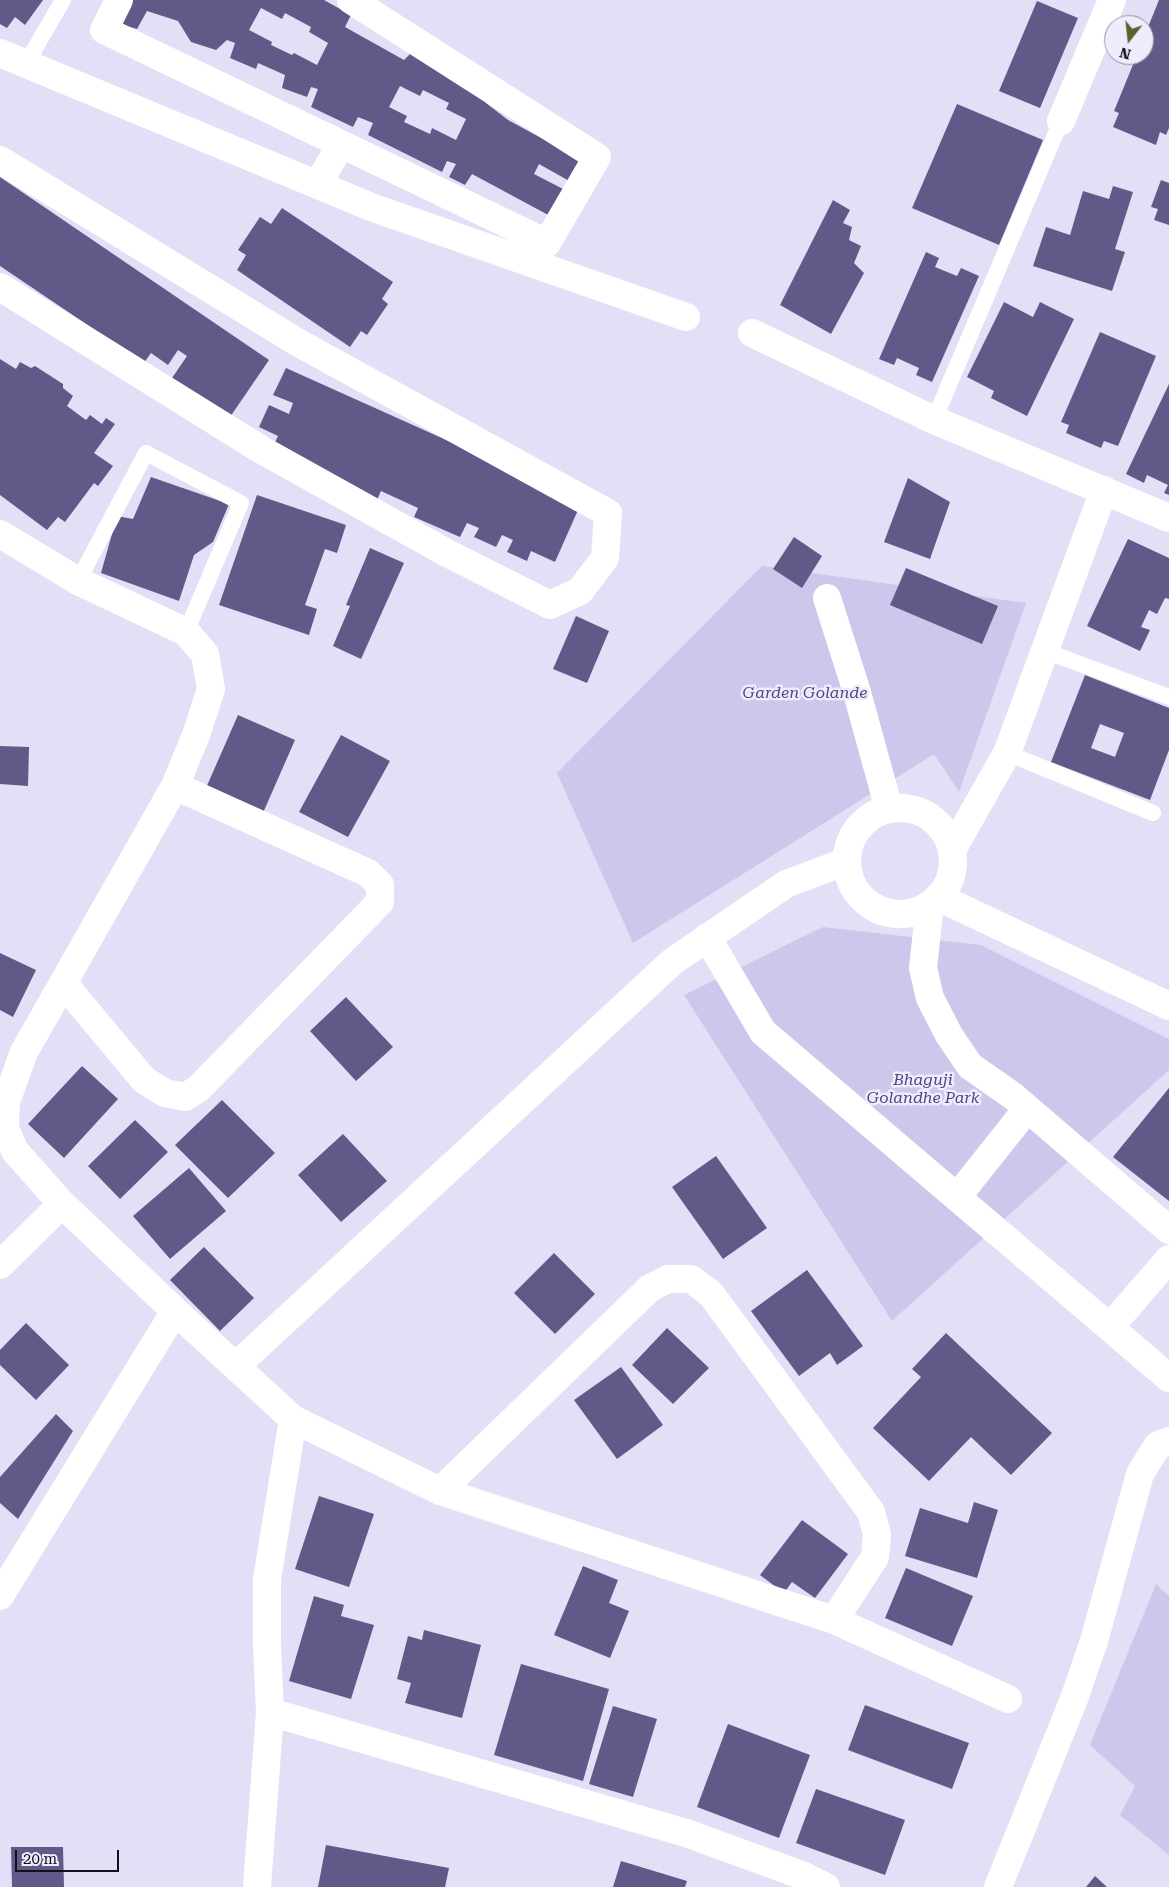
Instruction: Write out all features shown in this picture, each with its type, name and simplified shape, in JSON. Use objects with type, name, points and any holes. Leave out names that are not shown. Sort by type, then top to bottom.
[{"type":"street","points":[[119,0],[104,30],[547,243],[597,157],[351,0]]},
{"type":"street","points":[[1061,122],[1112,0]]},
{"type":"street","points":[[0,53],[371,207],[686,317]]},
{"type":"street","points":[[318,184],[341,144]]},
{"type":"street","points":[[0,160],[297,342],[608,513],[605,558],[580,592],[550,605],[447,553],[260,449],[0,287]]},
{"type":"street","points":[[752,333],[934,420],[1169,518]]},
{"type":"street","points":[[952,850],[1007,753],[1104,490]]},
{"type":"street","points":[[0,534],[78,581],[186,632],[205,654],[210,689],[196,735],[175,786],[24,1052],[6,1102],[5,1128],[15,1151],[62,1204],[293,1419],[440,1491],[834,1620],[1008,1699]]},
{"type":"street","points":[[827,598],[856,688],[889,809]]},
{"type":"street","points":[[64,984],[144,1080],[165,1093],[185,1097],[198,1089],[380,902],[380,885],[368,873],[175,786]]},
{"type":"street","points":[[889,809],[910,809],[928,816],[944,831],[952,850],[952,870],[949,880],[934,901],[921,909],[901,913],[881,910],[863,898],[852,881],[847,861],[851,841],[862,824],[879,812],[889,809]]},
{"type":"street","points":[[236,1366],[672,962],[786,884],[847,861]]},
{"type":"street","points":[[934,901],[1169,1006]]},
{"type":"street","points":[[934,901],[924,968],[930,998],[950,1036],[970,1066],[1013,1096],[1169,1230]]},
{"type":"street","points":[[707,937],[764,1032],[1169,1378]]},
{"type":"street","points":[[957,1197],[1027,1109]]},
{"type":"street","points":[[0,1265],[62,1204]]},
{"type":"street","points":[[1110,1328],[1169,1259]]},
{"type":"street","points":[[440,1491],[650,1288],[668,1279],[691,1279],[710,1294],[871,1512],[877,1534],[875,1557],[834,1620]]},
{"type":"street","points":[[0,1596],[175,1311]]},
{"type":"street","points":[[257,1887],[270,1712],[267,1579],[293,1419]]},
{"type":"street","points":[[998,1887],[1070,1708],[1094,1641],[1140,1474],[1157,1446],[1169,1440]]},
{"type":"street","points":[[270,1712],[686,1833],[804,1876],[826,1887]]},
{"type":"lane","points":[[26,64],[63,0]]},
{"type":"lane","points":[[934,420],[1061,122]]},
{"type":"lane","points":[[78,581],[146,453],[241,503],[186,632]]},
{"type":"lane","points":[[1045,650],[1169,697]]},
{"type":"lane","points":[[1007,753],[1153,813]]},
{"type":"green space","name":"Garden Golande","points":[[762,566],[1026,603],[959,792],[934,754],[633,943],[557,773]]},
{"type":"green space","name":"Bhaguji Golandhe Park","points":[[823,927],[981,945],[1169,1039],[1169,1070],[892,1321],[684,995]]},
{"type":"green space","points":[[1156,1584],[1169,1596],[1169,1855],[1120,1815],[1135,1786],[1090,1745]]},
{"type":"building","points":[[0,0],[43,0],[25,25],[15,17],[7,28],[0,24]]},
{"type":"building","points":[[133,0],[324,0],[351,15],[345,27],[404,60],[413,51],[481,85],[486,103],[508,120],[582,160],[571,182],[539,164],[534,174],[565,190],[552,217],[472,174],[465,185],[449,177],[456,164],[447,161],[442,172],[368,135],[373,123],[358,117],[353,127],[311,107],[318,89],[311,87],[307,97],[282,88],[285,75],[258,63],[256,69],[230,58],[235,43],[227,40],[216,50],[191,42],[178,21],[147,11],[137,29],[120,24]],"holes":[[[261,8],[282,19],[285,13],[311,27],[309,32],[328,43],[317,65],[294,53],[292,55],[271,45],[272,42],[249,30]],[[400,86],[420,96],[423,90],[449,103],[446,109],[466,119],[456,140],[432,128],[430,134],[404,122],[407,116],[389,107]]]},
{"type":"building","points":[[1159,0],[1169,0],[1169,128],[1166,135],[1160,132],[1156,145],[1113,127],[1119,113],[1114,111],[1133,65],[1154,65],[1153,15]]},
{"type":"building","points":[[1037,1],[1078,18],[1040,108],[999,91]]},
{"type":"building","points":[[957,104],[1043,140],[999,245],[912,208]]},
{"type":"building","points":[[0,177],[269,360],[228,420],[170,381],[187,356],[178,350],[168,365],[151,353],[144,363],[0,266]]},
{"type":"building","points":[[1161,180],[1169,183],[1169,225],[1154,220],[1158,209],[1151,207]]},
{"type":"building","points":[[1113,186],[1133,192],[1115,249],[1125,252],[1112,291],[1033,266],[1046,227],[1070,235],[1083,191],[1109,199]]},
{"type":"building","points":[[833,200],[850,210],[843,223],[852,227],[849,240],[861,246],[854,263],[864,273],[831,334],[780,305]]},
{"type":"building","points":[[282,208],[393,282],[382,299],[388,304],[367,335],[361,331],[350,347],[237,270],[246,255],[238,250],[260,217],[271,224]]},
{"type":"building","points":[[926,252],[939,258],[935,267],[957,276],[961,268],[979,276],[932,382],[916,375],[919,368],[897,358],[894,365],[879,359]]},
{"type":"building","points":[[1004,302],[1033,317],[1040,302],[1074,319],[1027,416],[991,398],[994,391],[967,377]]},
{"type":"building","points":[[1100,332],[1156,356],[1118,446],[1104,441],[1101,448],[1066,433],[1069,425],[1061,422]]},
{"type":"building","points":[[0,359],[16,369],[20,362],[31,368],[35,366],[63,384],[63,388],[73,396],[67,406],[86,420],[90,415],[102,424],[106,418],[115,424],[94,453],[113,466],[98,486],[94,483],[65,522],[58,517],[47,530],[0,495]]},
{"type":"building","points":[[286,368],[582,501],[555,562],[531,551],[527,561],[507,552],[513,540],[502,535],[496,547],[474,537],[479,528],[467,523],[460,537],[414,517],[418,508],[381,491],[377,500],[270,453],[278,436],[259,427],[269,405],[289,414],[293,403],[273,395]]},
{"type":"building","points":[[1169,384],[1169,495],[1164,493],[1168,485],[1147,475],[1144,483],[1126,474]]},
{"type":"building","points":[[151,477],[229,504],[213,542],[194,555],[179,601],[101,573],[117,516],[133,519]]},
{"type":"building","points":[[908,478],[950,502],[930,559],[884,542]]},
{"type":"building","points":[[257,495],[346,525],[337,553],[325,549],[305,605],[317,609],[309,635],[219,605]]},
{"type":"building","points":[[794,537],[822,556],[802,588],[773,569]]},
{"type":"building","points":[[1128,539],[1169,558],[1169,599],[1165,598],[1157,614],[1149,610],[1141,627],[1150,630],[1140,651],[1087,626]]},
{"type":"building","points":[[370,548],[404,563],[361,659],[333,646],[350,606],[346,605]]},
{"type":"building","points":[[906,568],[998,606],[982,644],[890,605]]},
{"type":"building","points":[[576,616],[609,631],[587,683],[553,669]]},
{"type":"building","points":[[1085,675],[1169,708],[1169,750],[1150,800],[1051,762]],"holes":[[[1100,724],[1124,733],[1115,757],[1091,748]]]},
{"type":"building","points":[[238,715],[295,740],[259,822],[202,797]]},
{"type":"building","points":[[341,735],[390,761],[348,837],[299,812]]},
{"type":"building","points":[[0,746],[29,747],[28,786],[0,784]]},
{"type":"building","points":[[0,953],[36,970],[13,1017],[0,1010]]},
{"type":"building","points":[[346,997],[393,1047],[356,1081],[310,1031]]},
{"type":"building","points":[[82,1066],[118,1099],[64,1158],[28,1124]]},
{"type":"building","points":[[1169,1088],[1169,1201],[1113,1157]]},
{"type":"building","points":[[222,1100],[275,1153],[228,1198],[175,1145]]},
{"type":"building","points":[[135,1120],[168,1152],[120,1199],[88,1166]]},
{"type":"building","points":[[343,1134],[387,1181],[341,1222],[298,1175]]},
{"type":"building","points":[[716,1156],[767,1228],[723,1259],[672,1187]]},
{"type":"building","points":[[189,1168],[226,1211],[170,1259],[133,1216]]},
{"type":"building","points":[[204,1247],[254,1298],[220,1331],[170,1280]]},
{"type":"building","points":[[554,1253],[595,1294],[555,1334],[514,1293]]},
{"type":"building","points":[[807,1270],[863,1346],[837,1365],[830,1353],[799,1376],[751,1311]]},
{"type":"building","points":[[26,1323],[69,1365],[36,1400],[0,1365],[0,1350]]},
{"type":"building","points":[[667,1328],[709,1368],[673,1404],[632,1365]]},
{"type":"building","points":[[946,1333],[1052,1433],[1011,1475],[971,1437],[929,1481],[873,1428],[921,1377],[912,1369]]},
{"type":"building","points":[[621,1367],[663,1425],[617,1459],[574,1400]]},
{"type":"building","points":[[56,1414],[73,1431],[18,1519],[0,1503],[0,1477]]},
{"type":"building","points":[[319,1496],[374,1514],[349,1587],[295,1569]]},
{"type":"building","points":[[974,1502],[998,1510],[977,1578],[905,1556],[920,1508],[968,1523]]},
{"type":"building","points":[[802,1520],[848,1554],[815,1598],[792,1582],[784,1593],[760,1575]]},
{"type":"building","points":[[583,1566],[618,1580],[609,1603],[629,1611],[610,1658],[554,1635]]},
{"type":"building","points":[[906,1568],[973,1596],[952,1646],[885,1618]]},
{"type":"building","points":[[314,1596],[344,1605],[341,1616],[374,1625],[351,1699],[289,1681]]},
{"type":"building","points":[[424,1630],[481,1645],[462,1718],[405,1703],[411,1683],[397,1679],[408,1636],[422,1640]]},
{"type":"building","points":[[521,1664],[609,1689],[583,1781],[494,1755]]},
{"type":"building","points":[[865,1705],[969,1743],[952,1789],[848,1750]]},
{"type":"building","points":[[613,1706],[657,1719],[633,1797],[589,1784]]},
{"type":"building","points":[[728,1724],[810,1755],[779,1838],[697,1807]]},
{"type":"building","points":[[816,1789],[905,1820],[885,1875],[796,1843]]},
{"type":"building","points":[[326,1845],[449,1868],[445,1887],[318,1887]]},
{"type":"building","points":[[11,1847],[63,1847],[64,1887],[12,1887]]},
{"type":"building","points":[[621,1861],[687,1881],[685,1887],[613,1887]]},
{"type":"building","points":[[1095,1876],[1107,1887],[1086,1887]]}]
